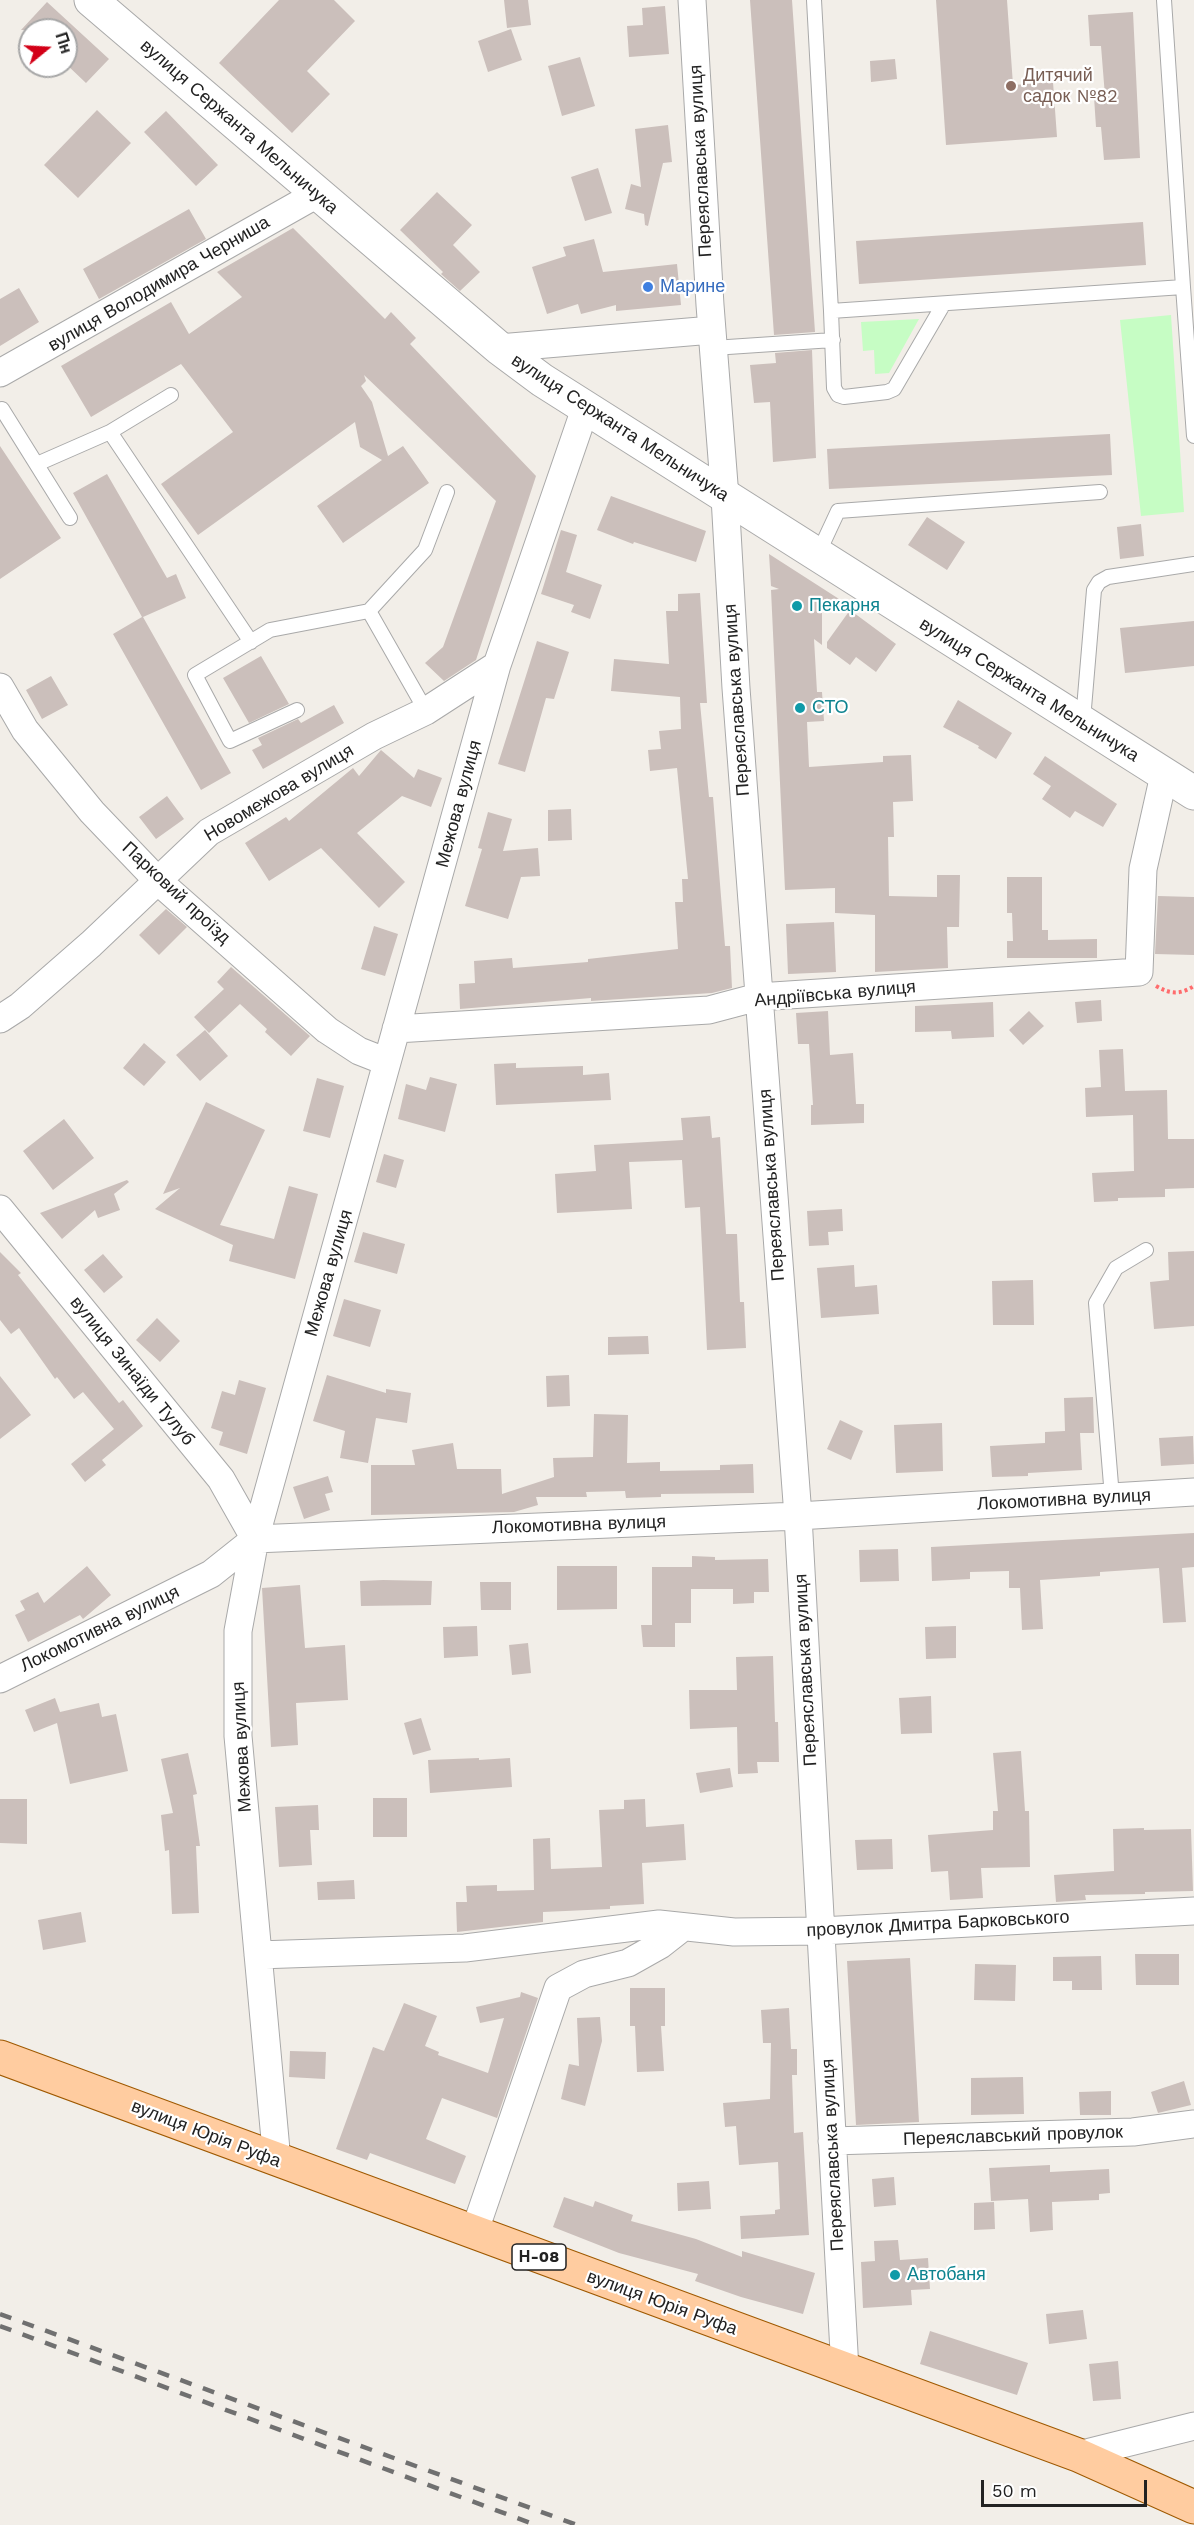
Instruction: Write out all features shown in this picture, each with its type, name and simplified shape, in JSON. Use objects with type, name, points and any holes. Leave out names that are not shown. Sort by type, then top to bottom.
[{"type":"main road","name":"вулиця Юрія Руфа","points":[[0,2057],[1078,2455]]},
{"type":"main road","name":"Н-08","points":[[1078,2455],[1194,2507]]},
{"type":"street","name":"вулиця Сержанта Мельничука","points":[[91,0],[499,348],[585,409],[1194,793]]},
{"type":"street","name":"Переяславська вулиця","points":[[692,0],[734,665],[798,1516],[845,2370]]},
{"type":"street","name":"вулиця Володимира Черниша","points":[[0,373],[317,194]]},
{"type":"street","points":[[499,348],[712,339]]},
{"type":"street","name":"Межова вулиця","points":[[277,2161],[238,1736],[238,1630],[255,1539],[497,665],[585,409]]},
{"type":"street","name":"Новомежова вулиця","points":[[0,1019],[20,1005],[91,944],[209,832],[374,736],[426,711],[497,665]]},
{"type":"street","name":"Парковий проїзд","points":[[0,687],[25,730],[92,812],[158,880],[327,1030],[359,1051],[387,1062]]},
{"type":"street","points":[[1139,972],[1143,869],[1164,775]]},
{"type":"street","name":"Андріївська вулиця","points":[[396,1029],[709,1010],[758,997],[1139,972]]},
{"type":"street","name":"вулиця Зинаїди Тулуб","points":[[0,1209],[221,1479],[255,1539]]},
{"type":"street","name":"Локомотивна вулиця","points":[[0,1679],[211,1574],[255,1539],[798,1516],[1194,1492]]},
{"type":"street","name":"провулок Дмитра Барковського","points":[[258,1955],[465,1948],[659,1924],[734,1932],[821,1931],[1194,1911]]},
{"type":"street","points":[[474,2232],[558,1988],[584,1974],[628,1963],[660,1945],[683,1927]]},
{"type":"street","name":"Переяславський провулок","points":[[832,2141],[1133,2132],[1194,2124]]},
{"type":"street","points":[[1078,2455],[1194,2426]]},
{"type":"lane","points":[[814,0],[834,388],[838,395],[844,397],[887,392],[899,384],[943,305]]},
{"type":"lane","points":[[1164,0],[1187,246],[1183,287],[1194,436]]},
{"type":"lane","points":[[831,311],[1183,287]]},
{"type":"lane","points":[[712,339],[833,340]]},
{"type":"lane","points":[[37,464],[110,432],[171,395]]},
{"type":"lane","points":[[2,409],[70,518]]},
{"type":"lane","points":[[110,432],[251,642]]},
{"type":"lane","points":[[297,710],[231,741],[195,675],[270,630],[369,611],[425,550],[447,492]]},
{"type":"lane","points":[[818,554],[838,511],[1100,492]]},
{"type":"lane","points":[[1083,724],[1094,590],[1108,577],[1194,564]]},
{"type":"lane","points":[[369,611],[426,711]]},
{"type":"lane","points":[[1112,1497],[1096,1303],[1116,1268],[1146,1250]]},
{"type":"path","points":[[1139,972],[1165,991],[1178,993],[1194,986]]},
{"type":"green space","points":[[1171,315],[1184,512],[1141,516],[1120,320]]},
{"type":"green space","points":[[919,319],[889,373],[875,374],[874,350],[863,351],[861,322]]},
{"type":"building","points":[[279,0],[334,0],[355,21],[307,71],[330,94],[292,133],[219,63]]},
{"type":"building","points":[[504,0],[528,0],[531,25],[507,28]]},
{"type":"building","points":[[750,0],[792,0],[815,332],[774,335]]},
{"type":"building","points":[[936,0],[1007,0],[1013,85],[1053,82],[1057,137],[946,145]]},
{"type":"building","points":[[47,2],[64,18],[32,18]]},
{"type":"building","points":[[665,6],[669,54],[629,57],[627,26],[643,25],[642,8]]},
{"type":"building","points":[[1133,12],[1140,158],[1104,160],[1101,127],[1096,127],[1094,97],[1105,96],[1101,46],[1090,46],[1088,15]]},
{"type":"building","points":[[511,29],[522,60],[488,72],[478,41]]},
{"type":"building","points":[[78,30],[109,59],[86,83],[78,75]]},
{"type":"building","points":[[580,57],[595,106],[562,116],[548,66]]},
{"type":"building","points":[[895,59],[897,79],[871,82],[870,61]]},
{"type":"building","points":[[97,110],[131,143],[78,198],[44,165]]},
{"type":"building","points":[[166,111],[218,165],[196,186],[144,132]]},
{"type":"building","points":[[668,125],[672,162],[663,163],[648,226],[645,225],[644,214],[625,209],[631,184],[641,187],[635,129]]},
{"type":"building","points":[[598,168],[612,213],[585,221],[571,177]]},
{"type":"building","points":[[437,192],[472,225],[453,245],[480,272],[460,291],[400,230]]},
{"type":"building","points":[[189,209],[206,239],[99,299],[83,269]]},
{"type":"building","points":[[1143,222],[1146,265],[859,284],[856,241]]},
{"type":"building","points":[[293,228],[385,319],[391,312],[416,338],[410,344],[536,476],[476,660],[444,681],[425,663],[443,647],[496,501],[364,375],[366,381],[361,386],[372,402],[388,456],[403,446],[429,483],[343,543],[317,506],[382,460],[360,447],[355,422],[198,535],[161,484],[233,432],[181,364],[91,417],[61,366],[171,302],[189,334],[242,297],[217,272]]},
{"type":"building","points":[[594,239],[603,272],[677,264],[681,305],[616,311],[616,305],[581,314],[578,304],[547,314],[532,267],[566,256],[563,247]]},
{"type":"building","points":[[19,288],[39,322],[0,346],[0,299]]},
{"type":"building","points":[[812,350],[816,458],[773,462],[770,402],[754,403],[750,365],[776,363],[775,353]]},
{"type":"building","points":[[1110,434],[1112,475],[829,489],[827,449]]},
{"type":"building","points":[[0,446],[61,538],[0,579]]},
{"type":"building","points":[[107,474],[167,578],[176,574],[186,598],[143,617],[231,773],[201,790],[113,634],[142,617],[73,493]]},
{"type":"building","points":[[611,496],[706,531],[696,562],[634,542],[633,544],[597,530]]},
{"type":"building","points":[[927,517],[965,542],[947,570],[908,545]]},
{"type":"building","points":[[1141,524],[1144,556],[1120,559],[1117,527]]},
{"type":"building","points":[[561,530],[577,535],[566,572],[602,585],[590,619],[571,612],[574,605],[541,594]]},
{"type":"building","points":[[769,554],[850,606],[847,611],[822,603],[822,645],[814,639],[817,692],[822,692],[824,721],[807,722],[809,767],[883,762],[883,756],[911,755],[913,801],[893,802],[894,837],[888,837],[889,896],[937,897],[937,875],[960,875],[959,927],[947,927],[948,968],[875,972],[875,915],[835,913],[835,888],[785,890],[771,590],[779,589],[771,586]]},
{"type":"building","points":[[700,593],[707,703],[700,703],[709,797],[713,797],[725,946],[730,946],[732,988],[712,993],[591,1001],[591,998],[460,1009],[459,984],[475,983],[474,961],[512,958],[513,968],[588,962],[588,959],[678,949],[675,902],[683,902],[682,879],[688,879],[677,768],[650,771],[648,750],[661,749],[659,731],[681,729],[680,697],[611,691],[614,659],[669,664],[666,611],[678,611],[678,594]]},
{"type":"building","points":[[850,610],[896,644],[876,672],[856,657],[850,665],[827,648],[827,642]]},
{"type":"building","points":[[1194,621],[1194,666],[1125,673],[1120,628]]},
{"type":"building","points":[[537,641],[569,652],[554,699],[546,698],[525,772],[498,764]]},
{"type":"building","points":[[261,656],[289,704],[249,723],[223,678]]},
{"type":"building","points":[[51,676],[68,705],[42,719],[26,690]]},
{"type":"building","points":[[958,700],[1012,733],[996,759],[978,748],[979,746],[943,727]]},
{"type":"building","points":[[334,705],[344,723],[263,769],[252,750],[262,745],[258,738],[298,719],[301,723]]},
{"type":"building","points":[[381,750],[414,778],[418,769],[442,778],[431,807],[402,796],[357,833],[405,882],[379,908],[321,848],[269,881],[245,843],[286,817],[289,821],[353,768],[359,776]]},
{"type":"building","points":[[1045,756],[1117,804],[1103,827],[1075,811],[1070,818],[1042,799],[1051,786],[1033,774]]},
{"type":"building","points":[[167,796],[184,819],[156,839],[139,817]]},
{"type":"building","points":[[571,809],[572,840],[548,841],[548,810]]},
{"type":"building","points":[[488,812],[512,819],[503,851],[538,848],[540,876],[521,877],[508,919],[465,906],[482,849],[478,848]]},
{"type":"building","points":[[1007,877],[1042,877],[1042,930],[1048,930],[1048,940],[1097,939],[1097,958],[1007,958],[1007,941],[1013,941],[1012,913],[1007,913]]},
{"type":"building","points":[[1158,896],[1194,897],[1194,955],[1155,954]]},
{"type":"building","points":[[166,909],[187,927],[159,955],[139,935]]},
{"type":"building","points":[[834,922],[836,972],[788,974],[786,924]]},
{"type":"building","points":[[374,926],[398,934],[385,976],[361,969]]},
{"type":"building","points":[[231,967],[310,1036],[291,1056],[240,1004],[209,1033],[194,1017],[224,989],[217,982]]},
{"type":"building","points":[[1101,1000],[1102,1021],[1077,1023],[1075,1002]]},
{"type":"building","points":[[993,1002],[994,1037],[952,1039],[951,1031],[915,1032],[915,1006]]},
{"type":"building","points":[[828,1011],[830,1055],[853,1053],[856,1104],[864,1104],[864,1123],[811,1125],[811,1105],[813,1105],[809,1044],[798,1044],[796,1013]]},
{"type":"building","points":[[1029,1011],[1044,1026],[1023,1045],[1009,1030]]},
{"type":"building","points":[[205,1030],[228,1056],[200,1081],[176,1055]]},
{"type":"building","points":[[144,1043],[166,1062],[144,1086],[123,1068]]},
{"type":"building","points":[[1123,1049],[1125,1091],[1167,1090],[1168,1139],[1194,1139],[1194,1188],[1165,1189],[1165,1197],[1118,1198],[1118,1201],[1094,1202],[1092,1173],[1134,1171],[1133,1115],[1086,1117],[1085,1088],[1101,1087],[1099,1050]]},
{"type":"building","points":[[516,1063],[516,1068],[583,1066],[583,1075],[609,1073],[611,1100],[496,1105],[494,1064]]},
{"type":"building","points":[[430,1077],[457,1084],[445,1132],[398,1119],[406,1084],[426,1090]]},
{"type":"building","points":[[317,1078],[344,1086],[330,1138],[303,1131]]},
{"type":"building","points":[[206,1102],[265,1130],[220,1225],[274,1239],[289,1186],[318,1194],[295,1279],[229,1261],[233,1245],[155,1209],[180,1188],[163,1194]]},
{"type":"building","points":[[710,1116],[712,1138],[720,1137],[726,1234],[737,1234],[740,1302],[744,1302],[746,1348],[707,1350],[700,1207],[685,1208],[682,1160],[629,1162],[632,1209],[557,1213],[555,1174],[596,1171],[594,1145],[683,1140],[681,1118]]},
{"type":"building","points":[[64,1119],[94,1158],[53,1190],[23,1151]]},
{"type":"building","points":[[384,1154],[404,1160],[396,1188],[376,1182]]},
{"type":"building","points":[[127,1180],[129,1182],[114,1194],[120,1210],[98,1218],[95,1210],[62,1239],[40,1213]]},
{"type":"building","points":[[842,1209],[843,1231],[828,1232],[829,1245],[809,1246],[807,1211]]},
{"type":"building","points":[[363,1232],[405,1244],[397,1274],[354,1262]]},
{"type":"building","points":[[1194,1251],[1194,1326],[1154,1329],[1150,1282],[1169,1280],[1168,1252]]},
{"type":"building","points":[[0,1252],[21,1273],[18,1275],[119,1403],[123,1400],[143,1426],[102,1460],[106,1465],[85,1482],[71,1464],[114,1429],[83,1392],[74,1399],[57,1377],[55,1379],[19,1328],[11,1334],[0,1320]]},
{"type":"building","points":[[103,1254],[123,1277],[104,1293],[84,1270]]},
{"type":"building","points":[[854,1265],[855,1287],[877,1285],[879,1314],[821,1318],[817,1268]]},
{"type":"building","points":[[1033,1280],[1034,1325],[993,1325],[992,1281]]},
{"type":"building","points":[[344,1299],[381,1310],[370,1347],[333,1336]]},
{"type":"building","points":[[157,1318],[180,1341],[160,1362],[136,1340]]},
{"type":"building","points":[[648,1336],[649,1354],[608,1355],[608,1337]]},
{"type":"building","points":[[327,1375],[386,1393],[386,1389],[411,1393],[407,1423],[376,1418],[368,1463],[340,1458],[345,1431],[313,1421]]},
{"type":"building","points":[[569,1375],[570,1406],[547,1407],[546,1376]]},
{"type":"building","points":[[0,1376],[31,1415],[0,1439]]},
{"type":"building","points":[[239,1380],[266,1388],[247,1454],[219,1445],[223,1432],[211,1428],[222,1391],[235,1395]]},
{"type":"building","points":[[1093,1397],[1094,1433],[1080,1433],[1082,1470],[992,1477],[990,1446],[1045,1443],[1045,1432],[1065,1431],[1064,1398]]},
{"type":"building","points":[[594,1414],[628,1415],[627,1463],[660,1462],[660,1471],[720,1470],[720,1465],[753,1464],[754,1493],[661,1494],[661,1497],[626,1498],[625,1491],[586,1492],[587,1497],[536,1497],[538,1505],[514,1512],[371,1515],[371,1465],[415,1465],[412,1450],[453,1443],[457,1469],[501,1469],[502,1494],[554,1477],[553,1458],[593,1457]]},
{"type":"building","points":[[840,1420],[863,1431],[851,1460],[827,1449]]},
{"type":"building","points":[[942,1423],[943,1471],[896,1473],[894,1425]]},
{"type":"building","points":[[1193,1436],[1194,1464],[1161,1466],[1159,1438]]},
{"type":"building","points":[[328,1476],[333,1492],[325,1494],[330,1510],[304,1519],[293,1487]]},
{"type":"building","points":[[1194,1533],[1194,1567],[1182,1568],[1186,1622],[1163,1623],[1159,1568],[1100,1572],[1100,1576],[1040,1580],[1043,1629],[1022,1630],[1020,1588],[1009,1588],[1009,1571],[970,1572],[970,1579],[932,1581],[931,1547]]},
{"type":"building","points":[[898,1549],[899,1581],[860,1582],[859,1550]]},
{"type":"building","points":[[692,1556],[715,1557],[715,1560],[768,1559],[769,1592],[754,1592],[754,1603],[733,1604],[733,1589],[691,1589],[691,1623],[675,1623],[675,1647],[643,1647],[641,1625],[652,1625],[652,1567],[692,1567]]},
{"type":"building","points":[[87,1566],[111,1595],[83,1619],[80,1615],[28,1642],[15,1615],[25,1610],[20,1601],[38,1592],[44,1603]]},
{"type":"building","points":[[557,1566],[617,1566],[617,1609],[557,1610]]},
{"type":"building","points":[[360,1581],[432,1581],[431,1605],[361,1606]]},
{"type":"building","points":[[480,1582],[511,1582],[511,1610],[481,1610]]},
{"type":"building","points":[[300,1585],[305,1648],[345,1645],[348,1700],[296,1703],[298,1745],[271,1747],[262,1588]]},
{"type":"building","points":[[477,1626],[478,1656],[444,1658],[443,1627]]},
{"type":"building","points":[[956,1626],[956,1658],[926,1659],[925,1627]]},
{"type":"building","points":[[528,1643],[531,1673],[512,1675],[509,1645]]},
{"type":"building","points":[[773,1656],[779,1762],[757,1762],[758,1773],[738,1774],[737,1727],[690,1729],[689,1690],[737,1690],[736,1657]]},
{"type":"building","points":[[931,1696],[932,1733],[901,1734],[899,1698]]},
{"type":"building","points":[[55,1698],[60,1712],[99,1703],[102,1717],[116,1714],[128,1771],[70,1784],[57,1723],[34,1732],[25,1710]]},
{"type":"building","points":[[421,1718],[431,1750],[413,1755],[404,1723]]},
{"type":"building","points":[[1021,1751],[1025,1811],[1029,1811],[1030,1867],[981,1868],[983,1898],[950,1900],[948,1871],[931,1872],[928,1835],[993,1830],[993,1811],[998,1811],[993,1753]]},
{"type":"building","points":[[188,1753],[197,1794],[193,1795],[200,1846],[196,1846],[199,1913],[172,1914],[169,1850],[165,1851],[161,1815],[173,1813],[161,1759]]},
{"type":"building","points":[[479,1758],[479,1760],[510,1758],[512,1787],[430,1793],[428,1760]]},
{"type":"building","points":[[730,1768],[733,1787],[700,1793],[696,1773]]},
{"type":"building","points":[[373,1798],[407,1798],[407,1837],[373,1837]]},
{"type":"building","points":[[0,1799],[27,1799],[27,1844],[0,1843]]},
{"type":"building","points":[[645,1799],[646,1827],[684,1824],[686,1860],[642,1863],[644,1904],[610,1906],[610,1909],[543,1912],[543,1922],[457,1932],[456,1902],[467,1902],[466,1886],[497,1885],[497,1891],[534,1890],[533,1839],[550,1838],[551,1869],[602,1867],[599,1810],[624,1809],[624,1800]]},
{"type":"building","points":[[318,1805],[319,1830],[310,1830],[312,1865],[279,1867],[275,1807]]},
{"type":"building","points":[[1144,1828],[1144,1830],[1191,1829],[1193,1891],[1085,1895],[1086,1900],[1056,1902],[1054,1875],[1114,1871],[1113,1829]]},
{"type":"building","points":[[892,1839],[893,1869],[857,1870],[855,1840]]},
{"type":"building","points":[[354,1880],[355,1899],[318,1900],[317,1882]]},
{"type":"building","points":[[81,1912],[86,1942],[43,1950],[38,1920]]},
{"type":"building","points":[[1135,1954],[1179,1954],[1179,1985],[1136,1985]]},
{"type":"building","points":[[1101,1956],[1102,1990],[1072,1990],[1072,1981],[1053,1981],[1053,1957]]},
{"type":"building","points":[[910,1958],[919,2122],[856,2125],[847,1961]]},
{"type":"building","points":[[975,1964],[1016,1965],[1015,2001],[974,2000]]},
{"type":"building","points":[[630,1988],[665,1988],[665,2026],[661,2026],[664,2071],[637,2072],[635,2026],[630,2026]]},
{"type":"building","points":[[521,1992],[538,1998],[497,2118],[442,2098],[426,2139],[466,2156],[455,2184],[370,2153],[367,2160],[336,2149],[373,2047],[384,2051],[404,2003],[437,2016],[425,2046],[439,2052],[438,2055],[488,2073],[504,2018],[480,2023],[476,2007],[520,1997]]},
{"type":"building","points":[[789,2008],[791,2049],[797,2049],[797,2075],[792,2075],[794,2133],[803,2132],[809,2235],[741,2239],[740,2216],[775,2214],[775,2210],[780,2209],[778,2162],[739,2165],[736,2126],[725,2127],[723,2103],[770,2099],[771,2043],[763,2043],[761,2010]]},
{"type":"building","points":[[600,2017],[602,2041],[585,2106],[561,2099],[569,2064],[579,2066],[577,2018]]},
{"type":"building","points":[[290,2051],[326,2052],[325,2079],[289,2077]]},
{"type":"building","points":[[1023,2077],[1024,2114],[971,2115],[971,2078]]},
{"type":"building","points":[[1184,2081],[1191,2105],[1158,2113],[1151,2092]]},
{"type":"building","points":[[1111,2091],[1111,2115],[1080,2115],[1079,2092]]},
{"type":"building","points":[[1050,2165],[1050,2172],[1109,2169],[1110,2193],[1099,2194],[1099,2200],[1052,2202],[1053,2230],[1030,2232],[1028,2199],[991,2201],[989,2168]]},
{"type":"building","points":[[894,2177],[896,2205],[874,2207],[872,2179]]},
{"type":"building","points":[[709,2181],[711,2209],[678,2211],[677,2183]]},
{"type":"building","points":[[564,2197],[593,2207],[595,2201],[633,2215],[631,2221],[696,2239],[742,2257],[742,2251],[815,2273],[803,2314],[741,2297],[695,2281],[698,2274],[619,2253],[553,2227]]},
{"type":"building","points":[[994,2202],[995,2229],[974,2230],[974,2203]]},
{"type":"building","name":"Автобаня","points":[[898,2240],[900,2260],[928,2258],[930,2289],[911,2290],[912,2305],[863,2308],[861,2262],[875,2261],[874,2241]]},
{"type":"building","points":[[1083,2310],[1087,2339],[1049,2344],[1046,2314]]},
{"type":"building","points":[[930,2331],[1028,2363],[1017,2395],[920,2364]]},
{"type":"building","points":[[1118,2361],[1121,2399],[1093,2401],[1089,2364]]},
{"type":"railway","points":[[0,2314],[577,2525]]},
{"type":"railway","points":[[0,2326],[536,2525]]},
{"type":"place","name":"Дитячий садок №82","points":[[1011,86]]},
{"type":"place","name":"Марине","points":[[648,287]]},
{"type":"place","name":"Пекарня","points":[[797,606]]},
{"type":"place","name":"СТО","points":[[800,708]]},
{"type":"place","name":"Автобаня","points":[[895,2275]]}]
